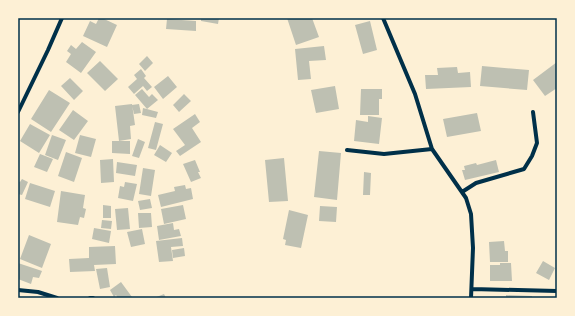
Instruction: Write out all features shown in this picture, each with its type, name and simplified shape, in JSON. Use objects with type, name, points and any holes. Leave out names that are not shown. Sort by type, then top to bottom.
[{"type":"street","points":[[18,112],[62,18]]},
{"type":"street","points":[[383,18],[415,94],[432,149],[466,198],[471,214],[473,248],[471,298]]},
{"type":"street","points":[[462,192],[476,184],[524,169],[532,156],[537,143],[533,112]]},
{"type":"street","points":[[347,150],[384,154],[432,149]]},
{"type":"street","points":[[472,289],[557,291]]},
{"type":"street","points":[[18,290],[38,292],[57,298]]},
{"type":"building","points":[[99,18],[117,25],[107,47],[83,36],[90,21],[96,24]]},
{"type":"building","points":[[201,18],[219,18],[218,24],[201,21]]},
{"type":"building","points":[[287,18],[312,18],[319,37],[296,45]]},
{"type":"building","points":[[167,19],[196,21],[196,31],[166,29]]},
{"type":"building","points":[[370,21],[377,50],[363,54],[355,25]]},
{"type":"building","points":[[82,42],[96,52],[81,73],[66,62],[71,54],[67,51],[71,45],[76,49]]},
{"type":"building","points":[[324,46],[326,60],[309,61],[311,79],[298,80],[295,49]]},
{"type":"building","points":[[147,56],[153,63],[145,71],[139,64]]},
{"type":"building","points":[[100,61],[118,79],[105,91],[87,73]]},
{"type":"building","points":[[557,62],[557,88],[545,96],[533,80]]},
{"type":"building","points":[[482,66],[529,70],[527,90],[480,86]]},
{"type":"building","points":[[457,67],[458,73],[470,72],[471,87],[426,89],[425,75],[438,75],[437,68]]},
{"type":"building","points":[[141,69],[146,76],[144,78],[152,87],[147,91],[143,86],[134,94],[128,87],[137,79],[134,75]]},
{"type":"building","points":[[168,76],[177,87],[163,99],[154,87]]},
{"type":"building","points":[[70,78],[83,91],[74,100],[61,86]]},
{"type":"building","points":[[335,86],[339,109],[316,113],[311,90]]},
{"type":"building","points":[[142,89],[149,97],[152,94],[158,100],[147,109],[135,95]]},
{"type":"building","points":[[361,89],[382,89],[382,99],[379,99],[379,115],[360,115]]},
{"type":"building","points":[[49,90],[70,103],[51,132],[31,119]]},
{"type":"building","points":[[184,94],[191,101],[179,112],[173,105]]},
{"type":"building","points":[[132,104],[135,125],[130,126],[131,139],[119,141],[115,106]]},
{"type":"building","points":[[139,104],[141,113],[134,114],[132,105]]},
{"type":"building","points":[[143,108],[158,112],[156,118],[142,115]]},
{"type":"building","points":[[73,110],[88,121],[74,140],[59,130]]},
{"type":"building","points":[[477,113],[481,131],[447,137],[443,119]]},
{"type":"building","points":[[195,114],[200,122],[192,128],[201,142],[180,156],[176,151],[185,145],[173,129]]},
{"type":"building","points":[[368,116],[382,118],[379,144],[354,141],[356,120],[368,122]]},
{"type":"building","points":[[155,122],[163,124],[156,150],[148,148]]},
{"type":"building","points":[[30,124],[50,135],[39,153],[20,141]]},
{"type":"building","points":[[52,135],[66,140],[58,160],[45,155]]},
{"type":"building","points":[[80,135],[96,139],[91,157],[75,153]]},
{"type":"building","points":[[138,139],[145,142],[139,158],[132,156]]},
{"type":"building","points":[[112,141],[130,141],[130,154],[112,153]]},
{"type":"building","points":[[160,145],[172,153],[166,162],[154,155]]},
{"type":"building","points":[[319,151],[341,153],[337,200],[314,197]]},
{"type":"building","points":[[66,152],[82,158],[74,182],[58,176]]},
{"type":"building","points":[[40,154],[53,159],[47,172],[34,167]]},
{"type":"building","points":[[284,158],[288,201],[269,202],[265,160]]},
{"type":"building","points":[[113,159],[114,182],[101,183],[100,160]]},
{"type":"building","points":[[195,160],[201,178],[191,182],[183,164]]},
{"type":"building","points":[[496,160],[499,172],[465,180],[462,170],[465,170],[464,166],[476,163],[477,165]]},
{"type":"building","points":[[117,162],[137,165],[135,176],[116,173]]},
{"type":"building","points":[[143,168],[155,170],[151,196],[139,194]]},
{"type":"building","points":[[364,172],[371,173],[370,195],[363,195]]},
{"type":"building","points":[[22,179],[28,182],[22,195],[18,194],[18,181],[20,182]]},
{"type":"building","points":[[125,182],[137,184],[133,201],[118,198],[120,186],[124,187]]},
{"type":"building","points":[[30,183],[55,191],[50,207],[25,199]]},
{"type":"building","points":[[185,185],[186,189],[191,188],[193,199],[161,207],[158,195],[175,191],[174,187]]},
{"type":"building","points":[[61,191],[85,195],[83,208],[86,209],[84,218],[80,217],[78,225],[57,222]]},
{"type":"building","points":[[150,199],[152,208],[140,210],[138,201]]},
{"type":"building","points":[[103,205],[111,206],[111,218],[103,218]]},
{"type":"building","points":[[183,205],[186,219],[164,224],[161,209]]},
{"type":"building","points":[[320,206],[337,207],[336,222],[319,221]]},
{"type":"building","points":[[128,208],[130,229],[117,230],[115,209]]},
{"type":"building","points":[[289,210],[308,215],[301,248],[285,245],[286,240],[283,239]]},
{"type":"building","points":[[138,213],[151,213],[152,227],[139,228]]},
{"type":"building","points":[[102,220],[112,221],[111,229],[101,228]]},
{"type":"building","points":[[173,223],[174,230],[179,229],[181,236],[159,240],[157,226]]},
{"type":"building","points":[[94,228],[111,231],[109,243],[92,239]]},
{"type":"building","points":[[142,229],[145,244],[131,247],[127,232]]},
{"type":"building","points":[[29,235],[51,244],[42,268],[20,259]]},
{"type":"building","points":[[182,238],[183,246],[171,247],[173,261],[159,262],[156,241]]},
{"type":"building","points":[[504,241],[505,251],[508,251],[508,262],[490,262],[489,242]]},
{"type":"building","points":[[115,246],[116,264],[94,265],[95,271],[70,272],[69,259],[89,258],[89,247]]},
{"type":"building","points":[[184,248],[185,256],[173,258],[172,250]]},
{"type":"building","points":[[543,261],[555,268],[549,280],[536,273]]},
{"type":"building","points":[[18,263],[42,271],[39,278],[33,277],[31,284],[18,279]]},
{"type":"building","points":[[500,263],[511,263],[512,281],[490,281],[490,265],[500,265]]},
{"type":"building","points":[[107,268],[110,287],[100,289],[96,269]]},
{"type":"building","points":[[121,282],[132,297],[131,298],[118,298],[116,295],[114,297],[110,290]]},
{"type":"building","points":[[164,294],[166,298],[154,298]]},
{"type":"building","points":[[506,295],[532,296],[532,298],[506,298]]}]
